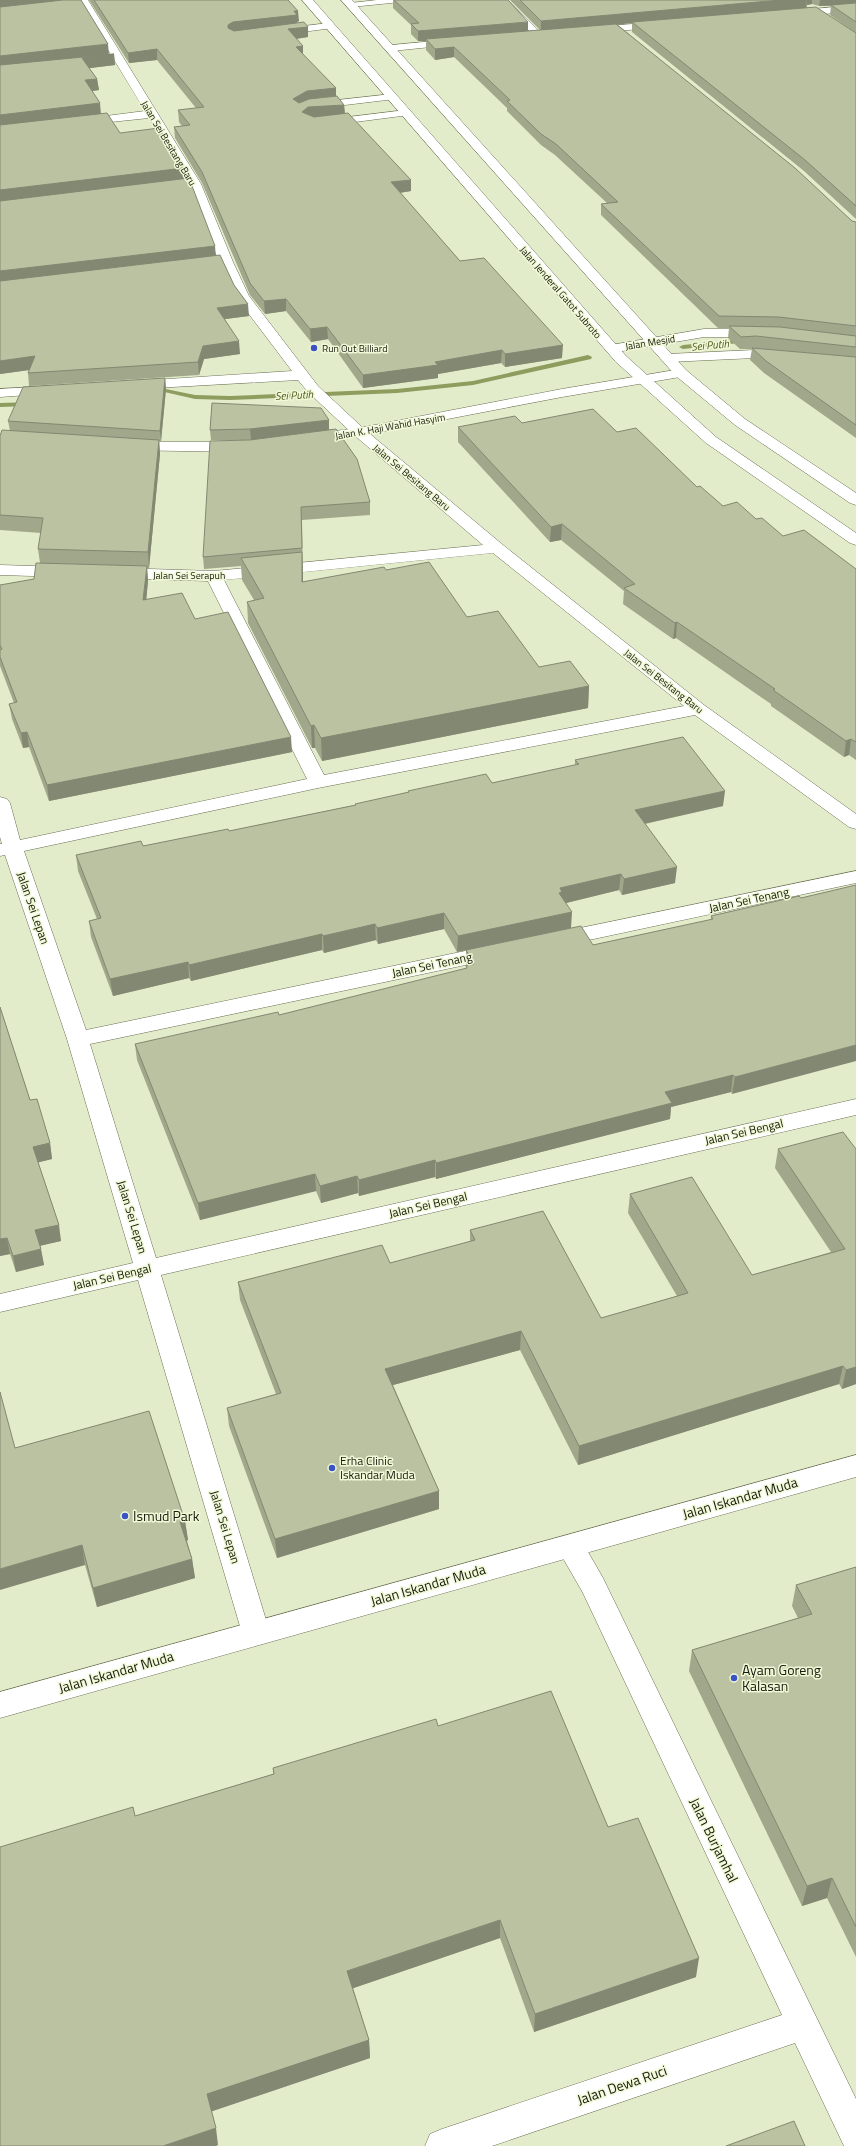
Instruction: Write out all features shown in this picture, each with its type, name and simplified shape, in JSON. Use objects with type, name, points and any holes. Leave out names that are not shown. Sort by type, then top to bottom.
[{"type":"street","name":"Jalan Jenderal Gatot Subroto","points":[[307,0],[611,348],[644,380],[711,440],[856,540]]},
{"type":"street","points":[[349,2],[392,48],[681,373],[740,422],[856,500]]},
{"type":"street","name":"Jalan Sei Besitang Baru","points":[[82,3],[114,59],[152,114],[195,184],[226,262],[243,297],[314,388],[359,432],[497,548],[698,709],[856,823]]},
{"type":"street","points":[[806,4],[830,22]]},
{"type":"street","points":[[786,15],[856,8]]},
{"type":"street","points":[[582,31],[674,24]]},
{"type":"street","points":[[271,32],[329,26]]},
{"type":"street","points":[[618,28],[630,38]]},
{"type":"street","points":[[522,36],[552,34]]},
{"type":"street","points":[[354,52],[468,41]]},
{"type":"street","points":[[69,124],[152,114]]},
{"type":"street","points":[[180,186],[195,184]]},
{"type":"street","points":[[210,264],[226,262]]},
{"type":"street","name":"Jalan Mesjid","points":[[611,348],[704,334],[749,332],[771,334]]},
{"type":"street","points":[[668,358],[755,354],[792,357]]},
{"type":"street","name":"Jalan K. Haji Wahid Hasyim","points":[[294,441],[359,432],[562,393],[681,373]]},
{"type":"street","points":[[127,386],[303,375]]},
{"type":"street","points":[[0,393],[65,390]]},
{"type":"street","points":[[111,446],[157,448],[251,446]]},
{"type":"street","name":"Jalan Sei Serapuh","points":[[0,570],[214,576],[497,548]]},
{"type":"street","points":[[214,576],[318,782]]},
{"type":"street","points":[[6,849],[318,782],[698,709]]},
{"type":"street","name":"Jalan Sei Lepan","points":[[0,803],[6,849],[78,1039],[256,1633]]},
{"type":"street","name":"Jalan Sei Tenang","points":[[537,944],[856,878]]},
{"type":"street","name":"Jalan Sei Tenang","points":[[78,1039],[514,948]]},
{"type":"street","name":"Jalan Sei Bengal","points":[[0,1303],[856,1107]]},
{"type":"street","name":"Jalan Iskandar Muda","points":[[0,1704],[856,1466]]},
{"type":"street","name":"Jalan Burjamhal","points":[[570,1546],[593,1586],[856,2135]]},
{"type":"street","name":"Jalan Dewa Ruci","points":[[442,2146],[802,2024]]},
{"type":"lane","points":[[349,2],[401,0]]},
{"type":"lane","points":[[504,0],[538,35]]},
{"type":"lane","points":[[308,107],[392,97]]},
{"type":"lane","points":[[320,123],[406,113]]},
{"type":"building","points":[[63,0],[81,0],[108,44],[0,56],[0,7]]},
{"type":"building","points":[[94,0],[288,0],[298,11],[294,11],[297,15],[233,22],[228,25],[228,28],[234,31],[304,22],[308,27],[288,29],[303,46],[296,47],[336,88],[307,91],[293,99],[299,103],[309,99],[337,96],[344,105],[308,107],[302,112],[314,117],[348,113],[411,180],[391,182],[460,261],[484,258],[563,345],[505,354],[502,350],[435,362],[438,365],[363,375],[327,327],[310,329],[286,299],[264,301],[250,283],[202,172],[174,127],[190,125],[178,110],[204,107],[157,49],[128,53]]},
{"type":"building","points":[[394,0],[508,0],[528,22],[418,31],[411,24],[419,23]]},
{"type":"building","points":[[520,0],[781,0],[541,21]]},
{"type":"building","points":[[856,3],[856,22],[831,5]]},
{"type":"building","points":[[816,7],[856,33],[856,206],[805,160],[632,22]]},
{"type":"building","points":[[616,24],[795,168],[852,221],[856,222],[856,326],[779,317],[719,316],[601,204],[618,202],[556,144],[541,134],[507,101],[510,100],[454,47],[435,49],[426,39]]},
{"type":"building","points":[[114,54],[82,58],[97,79],[85,80],[100,103],[0,115],[0,65]]},
{"type":"building","points":[[107,113],[120,133],[159,128],[184,168],[0,190],[0,125]]},
{"type":"building","points":[[189,178],[215,246],[0,271],[0,201]]},
{"type":"building","points":[[220,255],[234,285],[248,304],[217,308],[239,341],[203,346],[198,362],[28,373],[35,356],[0,361],[0,281]]},
{"type":"building","points":[[729,326],[780,327],[856,336],[856,347],[756,336],[741,337]]},
{"type":"building","points":[[752,348],[856,357],[856,425],[766,361]]},
{"type":"building","points":[[165,378],[160,431],[8,421],[23,387]]},
{"type":"building","points":[[212,403],[321,408],[329,420],[250,429],[210,430]]},
{"type":"building","points":[[593,409],[617,432],[636,428],[697,487],[700,486],[723,506],[737,502],[756,519],[762,518],[783,536],[804,530],[856,569],[856,742],[851,739],[846,741],[773,690],[775,689],[677,622],[675,623],[624,588],[635,584],[562,524],[551,527],[458,427],[515,416],[522,423]]},
{"type":"building","points":[[336,429],[357,459],[370,502],[301,507],[302,548],[203,557],[210,441],[250,440]]},
{"type":"building","points":[[2,430],[159,440],[148,552],[38,549],[43,518],[0,515],[0,436]]},
{"type":"building","points":[[302,552],[302,582],[384,567],[386,570],[429,562],[467,617],[498,611],[539,667],[570,661],[589,686],[321,738],[314,725],[311,726],[247,602],[264,598],[241,558]]},
{"type":"building","points":[[36,563],[147,566],[143,600],[182,593],[195,619],[228,612],[291,737],[47,785],[27,732],[21,733],[9,704],[17,702],[0,657],[0,650],[2,649],[0,645],[0,585],[34,579]]},
{"type":"building","points":[[683,737],[725,791],[635,810],[677,867],[624,879],[621,874],[560,888],[562,892],[559,893],[572,912],[458,936],[444,913],[377,928],[375,924],[323,936],[322,934],[189,965],[188,962],[110,979],[89,921],[101,918],[76,855],[141,841],[143,846],[228,829],[229,831],[356,805],[355,804],[409,792],[408,791],[486,774],[492,783],[579,764],[575,760]]},
{"type":"building","points":[[856,885],[856,1045],[735,1077],[733,1075],[665,1092],[672,1103],[436,1163],[435,1160],[359,1180],[357,1176],[320,1186],[315,1174],[198,1203],[135,1044],[278,1012],[279,1015],[467,968],[466,966],[474,964],[466,950],[581,926],[593,945],[713,919],[711,916],[799,896],[801,898]]},
{"type":"building","points":[[0,1007],[30,1100],[37,1099],[50,1143],[33,1147],[59,1225],[35,1230],[41,1249],[13,1256],[7,1238],[0,1239]]},
{"type":"building","points":[[843,1132],[856,1149],[856,1367],[846,1370],[843,1366],[579,1446],[521,1331],[385,1369],[439,1491],[275,1539],[227,1408],[281,1393],[238,1282],[382,1245],[390,1263],[475,1240],[470,1230],[543,1211],[601,1318],[688,1293],[630,1194],[692,1177],[752,1275],[845,1249],[778,1149]]},
{"type":"building","points":[[0,1392],[15,1448],[149,1411],[185,1521],[180,1522],[192,1559],[93,1588],[82,1545],[0,1569]]},
{"type":"building","points":[[856,1567],[856,1927],[832,1878],[807,1886],[692,1650],[812,1614],[796,1585]]},
{"type":"building","points":[[551,1691],[608,1827],[638,1818],[699,1958],[535,2014],[500,1920],[347,1971],[369,2040],[207,2094],[216,2128],[163,2146],[0,2146],[0,1847],[133,1807],[135,1816],[274,1774],[273,1768],[436,1719],[438,1726]]},
{"type":"building","points":[[794,2121],[805,2146],[726,2146]]},
{"type":"waterway","name":"Sei Putih","points":[[683,347],[746,341]]},
{"type":"waterway","name":"Sei Putih","points":[[151,388],[195,397],[230,398],[397,391],[473,383],[588,357]]},
{"type":"waterway","name":"Sei Putih","points":[[0,405],[29,404]]},
{"type":"place","name":"Run Out Billiard","points":[[314,348]]},
{"type":"place","name":"Erha Clinic Iskandar Muda","points":[[332,1468]]},
{"type":"place","name":"Ismud Park","points":[[125,1516]]},
{"type":"place","name":"Ayam Goreng Kalasan","points":[[734,1678]]}]
